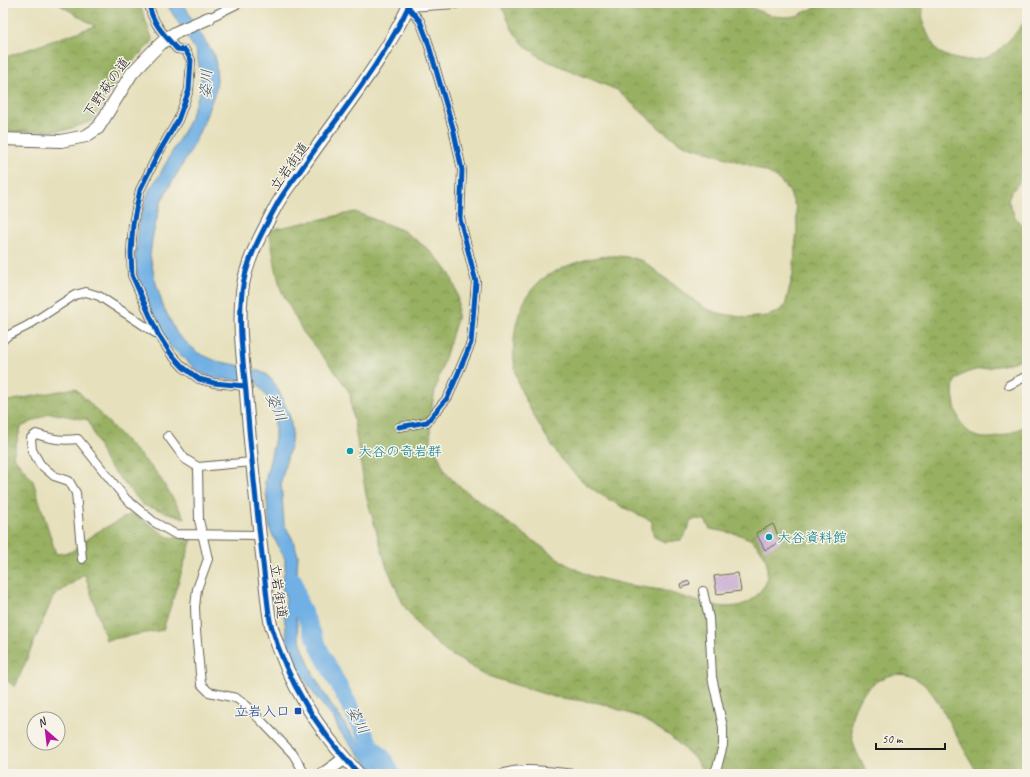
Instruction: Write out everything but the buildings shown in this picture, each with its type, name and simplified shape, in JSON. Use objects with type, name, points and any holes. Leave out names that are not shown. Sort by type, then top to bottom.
[{"type":"street","points":[[149,3],[156,25],[177,49],[185,50],[191,60],[189,90],[178,120],[158,154],[140,190],[133,224],[131,253],[132,275],[158,334],[171,354],[183,367],[198,379],[214,383],[245,386]]},
{"type":"street","points":[[209,18],[239,3]]},
{"type":"street","points":[[409,5],[456,4]]},
{"type":"street","points":[[399,427],[427,422],[448,396],[471,343],[476,282],[460,219],[462,170],[453,128],[427,39],[420,20],[409,5]]},
{"type":"street","name":"立岩街道","points":[[359,774],[344,759],[308,709],[286,669],[271,624],[252,462],[240,313],[242,292],[248,267],[261,234],[275,206],[375,66],[409,5]]},
{"type":"street","name":"下野萩の道","points":[[3,139],[61,141],[86,136],[98,128],[132,73],[152,52],[167,38],[177,32],[209,18]]},
{"type":"street","points":[[3,340],[7,336],[27,326],[75,295],[86,292],[99,296],[158,334]]},
{"type":"street","points":[[1009,386],[1027,376]]},
{"type":"street","points":[[82,559],[76,493],[69,481],[54,476],[40,464],[32,450],[31,438],[36,434],[64,441],[78,439],[126,499],[154,522],[175,534],[260,535]]},
{"type":"street","points":[[168,436],[185,459],[198,467],[252,462]]},
{"type":"street","points":[[198,467],[199,520],[208,559],[197,589],[195,607],[201,684],[209,692],[236,698],[247,706],[293,754],[305,774]]},
{"type":"street","points":[[703,591],[708,618],[712,677],[723,727],[723,745],[714,774]]},
{"type":"street","points":[[322,774],[344,759]]},
{"type":"street","points":[[501,774],[508,771],[530,770],[575,774]]},
{"type":"green space","points":[[61,3],[139,3],[153,41],[119,75],[92,121],[66,130],[3,132],[3,58],[95,26],[60,5]]},
{"type":"green space","points":[[501,3],[747,3],[749,6],[759,11],[773,16],[785,17],[796,16],[825,3],[924,3],[923,21],[936,48],[941,53],[959,60],[975,60],[984,58],[996,52],[1010,39],[1027,18],[1027,173],[1012,191],[1008,200],[1015,217],[1027,232],[1027,356],[1007,364],[966,373],[955,381],[953,395],[960,421],[967,430],[977,437],[997,437],[1027,425],[1027,774],[978,774],[941,707],[928,689],[918,680],[906,675],[894,675],[882,678],[863,694],[856,705],[852,717],[851,729],[853,741],[860,759],[869,774],[706,774],[694,758],[670,736],[639,717],[600,703],[554,697],[488,676],[446,652],[423,631],[404,606],[386,565],[366,495],[350,393],[303,332],[281,290],[269,230],[355,212],[402,230],[428,249],[439,260],[450,274],[456,289],[458,302],[457,319],[436,387],[431,410],[431,440],[446,473],[458,485],[566,564],[590,576],[628,585],[661,590],[709,605],[726,607],[738,606],[749,602],[765,585],[767,575],[767,563],[763,553],[750,539],[737,534],[710,529],[705,520],[696,519],[690,522],[688,530],[681,540],[665,542],[654,537],[652,521],[611,501],[583,482],[570,470],[558,455],[528,405],[516,375],[514,347],[515,332],[523,305],[529,293],[541,280],[567,266],[605,256],[633,258],[643,261],[704,308],[718,313],[746,318],[767,316],[777,312],[785,306],[793,274],[797,229],[796,208],[789,191],[780,181],[769,173],[752,166],[682,144],[664,132],[617,90],[540,57],[527,47],[515,34]]},
{"type":"green space","points":[[75,388],[157,473],[185,518],[143,505],[105,461],[88,420],[50,413],[21,427],[13,456],[33,481],[56,554],[71,552],[97,532],[133,513],[168,537],[192,539],[163,630],[106,640],[85,574],[53,597],[15,687],[3,677],[3,402]]},
{"type":"water","points":[[166,3],[183,3],[215,56],[217,80],[215,92],[191,150],[161,201],[152,239],[150,255],[155,280],[163,306],[177,334],[198,353],[216,361],[252,368],[266,374],[275,384],[282,398],[290,417],[292,431],[291,443],[281,481],[284,524],[292,538],[298,555],[297,585],[300,596],[296,618],[299,636],[312,671],[322,690],[348,730],[385,774],[376,774],[340,732],[334,719],[316,697],[298,669],[289,651],[284,615],[286,598],[281,584],[285,570],[285,559],[270,530],[265,482],[275,438],[275,417],[268,399],[256,381],[213,378],[199,372],[170,346],[153,318],[138,281],[135,260],[139,223],[149,190],[159,176],[188,123],[202,86],[196,51]]},
{"type":"waterway","name":"姿川","points":[[294,581],[299,602],[322,654],[370,744],[385,760],[392,774]]},
{"type":"cycle path","points":[[149,3],[150,10],[159,28],[177,49],[185,50],[191,60],[189,90],[178,120],[158,154],[140,190],[133,224],[131,253],[132,275],[158,334],[171,354],[183,367],[199,379],[214,383],[245,386]]},
{"type":"cycle path","points":[[359,774],[330,740],[306,705],[286,667],[271,625],[250,444],[241,342],[241,304],[246,270],[259,238],[278,203],[374,67],[410,3]]},
{"type":"cycle path","points":[[399,427],[427,422],[448,397],[471,343],[476,282],[460,219],[462,170],[453,128],[427,39],[420,21],[408,7]]},
{"type":"place","name":"大谷の奇岩群","points":[[350,451]]},
{"type":"place","name":"大谷資料館","points":[[769,537]]},
{"type":"place","name":"立岩入口","points":[[298,711]]}]
